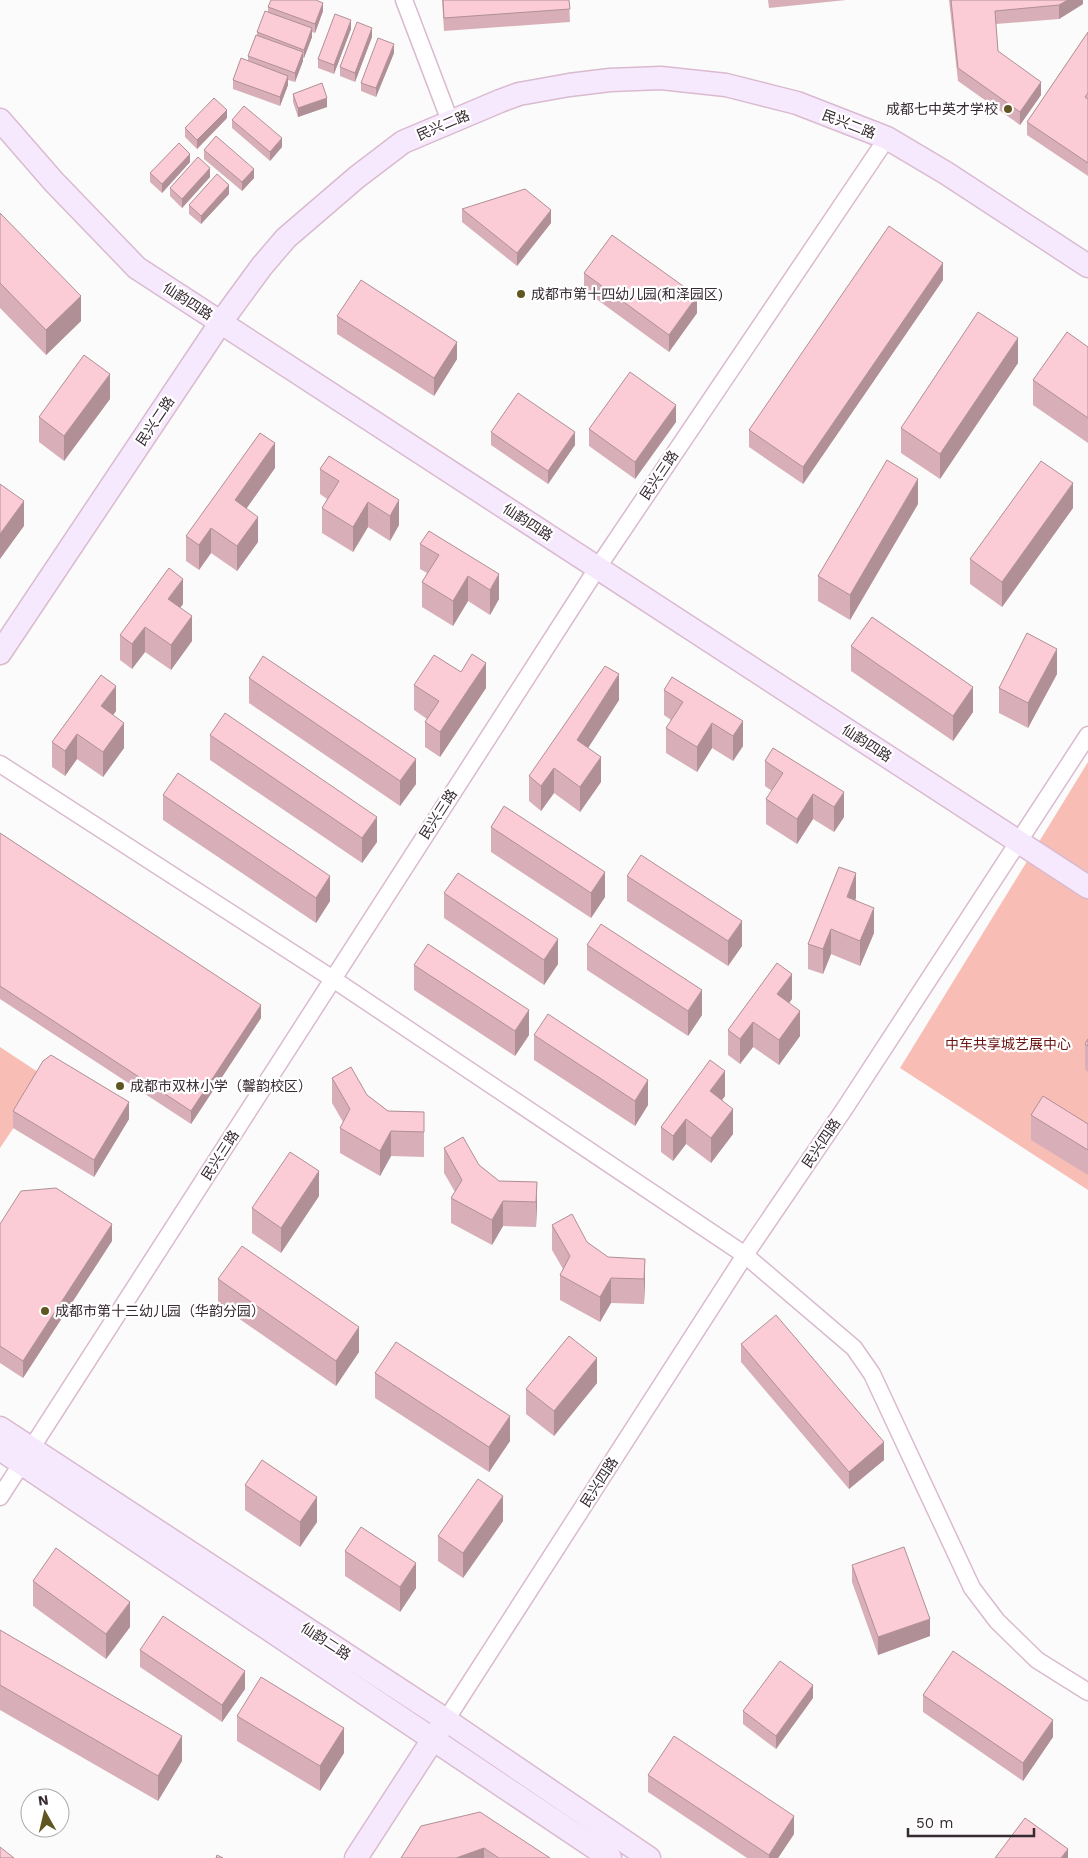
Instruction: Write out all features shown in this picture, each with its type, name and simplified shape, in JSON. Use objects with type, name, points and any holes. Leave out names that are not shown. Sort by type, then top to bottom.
[{"type":"street","points":[[404,0],[450,121]]},
{"type":"street","name":"民兴二路","points":[[0,653],[220,322],[262,266],[286,238],[357,177],[402,142],[500,101],[527,93],[568,85],[610,80],[661,78],[726,85],[797,103],[887,138],[946,173],[1088,266]]},
{"type":"street","name":"仙韵四路","points":[[1,123],[54,182],[137,268],[1088,886]]},
{"type":"street","name":"民兴三路","points":[[0,1497],[598,567],[887,138]]},
{"type":"street","name":"民兴四路","points":[[356,1858],[745,1255],[845,1108],[1088,735]]},
{"type":"street","points":[[0,764],[333,979],[745,1255],[854,1348],[872,1374],[884,1397],[972,1588],[998,1621],[1037,1660],[1088,1692]]},
{"type":"street","name":"仙韵二路","points":[[0,1428],[27,1456],[433,1739],[610,1858]]},
{"type":"street","name":"仙韵二路","points":[[0,1449],[27,1456],[446,1720],[649,1858]]},
{"type":"green space","name":"中车共享城艺展中心","points":[[1088,762],[1088,1190],[900,1068]]},
{"type":"green space","points":[[0,1047],[47,1078],[0,1148]]},
{"type":"building","points":[[271,0],[316,0],[323,3],[315,24],[268,7]]},
{"type":"building","points":[[443,0],[569,0],[570,9],[444,18]]},
{"type":"building","points":[[951,0],[1068,0],[1059,5],[995,11],[998,51],[1041,82],[1020,112],[958,68]]},
{"type":"building","points":[[265,11],[312,28],[304,50],[257,32]]},
{"type":"building","points":[[335,14],[351,20],[334,65],[318,59]]},
{"type":"building","points":[[357,22],[372,28],[355,73],[340,67]]},
{"type":"building","points":[[1088,32],[1088,93],[1085,97],[1088,99],[1088,163],[1027,122]]},
{"type":"building","points":[[256,35],[303,52],[295,73],[248,56]]},
{"type":"building","points":[[378,38],[394,44],[376,88],[361,83]]},
{"type":"building","points":[[241,58],[288,76],[280,97],[233,80]]},
{"type":"building","points":[[322,83],[327,98],[298,108],[293,94]]},
{"type":"building","points":[[214,98],[227,110],[197,140],[185,128]]},
{"type":"building","points":[[244,106],[282,138],[270,152],[232,120]]},
{"type":"building","points":[[216,136],[254,169],[242,182],[204,150]]},
{"type":"building","points":[[179,143],[190,154],[162,184],[150,173]]},
{"type":"building","points":[[198,157],[210,168],[182,199],[170,188]]},
{"type":"building","points":[[217,174],[229,185],[201,216],[189,205]]},
{"type":"building","points":[[525,189],[551,210],[517,253],[462,209]]},
{"type":"building","points":[[0,213],[81,296],[46,330],[0,283]]},
{"type":"building","points":[[889,226],[943,263],[803,467],[749,430]]},
{"type":"building","points":[[612,235],[697,296],[669,335],[584,273]]},
{"type":"building","points":[[361,280],[457,342],[434,378],[337,316]]},
{"type":"building","points":[[978,312],[1018,338],[940,454],[901,428]]},
{"type":"building","points":[[1067,332],[1088,347],[1088,418],[1033,380]]},
{"type":"building","points":[[84,355],[110,374],[64,436],[39,417]]},
{"type":"building","points":[[630,372],[676,405],[635,462],[589,429]]},
{"type":"building","points":[[518,393],[575,432],[548,471],[491,432]]},
{"type":"building","points":[[260,433],[275,443],[235,500],[258,517],[237,546],[211,528],[199,545],[186,536]]},
{"type":"building","points":[[329,456],[399,500],[390,516],[368,502],[353,527],[322,508],[339,481],[320,469]]},
{"type":"building","points":[[887,460],[918,479],[850,595],[818,576]]},
{"type":"building","points":[[1041,461],[1073,483],[1002,582],[970,559]]},
{"type":"building","points":[[0,484],[24,501],[0,534]]},
{"type":"building","points":[[429,531],[499,574],[490,590],[468,576],[453,601],[422,582],[439,555],[420,544]]},
{"type":"building","points":[[169,568],[183,579],[168,599],[192,616],[171,645],[145,627],[132,644],[120,635]]},
{"type":"building","points":[[872,617],[973,687],[953,716],[851,646]]},
{"type":"building","points":[[1027,633],[1057,649],[1028,703],[999,688]]},
{"type":"building","points":[[472,654],[486,663],[440,732],[425,722],[439,701],[414,685],[434,655],[461,672]]},
{"type":"building","points":[[263,656],[416,759],[400,781],[249,678]]},
{"type":"building","points":[[605,666],[619,674],[577,740],[601,757],[580,787],[554,768],[541,786],[529,776]]},
{"type":"building","points":[[101,675],[116,686],[101,706],[124,723],[103,752],[77,734],[65,751],[52,742]]},
{"type":"building","points":[[672,677],[743,721],[733,736],[712,723],[697,747],[666,728],[683,702],[664,690]]},
{"type":"building","points":[[225,713],[377,817],[362,838],[210,735]]},
{"type":"building","points":[[773,748],[844,792],[834,807],[813,794],[797,819],[766,799],[783,773],[765,761]]},
{"type":"building","points":[[178,773],[330,876],[316,898],[163,795]]},
{"type":"building","points":[[504,806],[605,872],[591,893],[491,827]]},
{"type":"building","points":[[0,833],[261,1005],[191,1111],[0,986]]},
{"type":"building","points":[[641,855],[742,921],[728,941],[627,876]]},
{"type":"building","points":[[839,867],[856,873],[847,897],[874,908],[860,941],[831,929],[823,949],[808,944]]},
{"type":"building","points":[[458,873],[558,939],[544,960],[444,893]]},
{"type":"building","points":[[601,924],[702,990],[688,1011],[587,945]]},
{"type":"building","points":[[428,944],[529,1010],[515,1031],[414,965]]},
{"type":"building","points":[[777,963],[792,974],[777,994],[800,1011],[779,1040],[753,1022],[740,1039],[728,1030]]},
{"type":"building","points":[[548,1014],[648,1080],[635,1101],[534,1035]]},
{"type":"building","points":[[51,1055],[129,1102],[94,1160],[13,1111],[43,1061]]},
{"type":"building","points":[[710,1060],[725,1071],[710,1091],[733,1109],[711,1138],[686,1119],[673,1136],[661,1127]]},
{"type":"building","points":[[351,1067],[367,1095],[388,1111],[424,1112],[424,1132],[391,1131],[380,1151],[340,1128],[350,1109],[332,1078]]},
{"type":"building","points":[[1043,1096],[1088,1124],[1088,1150],[1031,1115]]},
{"type":"building","points":[[463,1137],[479,1165],[499,1181],[537,1182],[536,1202],[503,1201],[492,1220],[451,1198],[462,1180],[444,1148]]},
{"type":"building","points":[[290,1152],[319,1171],[281,1228],[252,1208]]},
{"type":"building","points":[[56,1188],[112,1224],[23,1361],[0,1346],[0,1224],[21,1191]]},
{"type":"building","points":[[572,1214],[587,1242],[608,1257],[645,1259],[644,1279],[611,1278],[600,1297],[560,1275],[570,1256],[552,1225]]},
{"type":"building","points":[[242,1246],[359,1327],[336,1361],[218,1279]]},
{"type":"building","points":[[776,1315],[884,1442],[849,1472],[741,1344]]},
{"type":"building","points":[[569,1336],[597,1358],[554,1411],[526,1389]]},
{"type":"building","points":[[396,1342],[510,1416],[489,1447],[375,1373]]},
{"type":"building","points":[[262,1460],[317,1497],[300,1522],[245,1485]]},
{"type":"building","points":[[478,1479],[503,1496],[463,1553],[438,1536]]},
{"type":"building","points":[[361,1527],[416,1563],[400,1587],[345,1551]]},
{"type":"building","points":[[904,1547],[930,1619],[878,1637],[852,1565]]},
{"type":"building","points":[[56,1548],[130,1602],[106,1634],[33,1581]]},
{"type":"building","points":[[163,1616],[245,1671],[222,1705],[140,1650]]},
{"type":"building","points":[[0,1630],[182,1736],[158,1776],[0,1685]]},
{"type":"building","points":[[953,1651],[1053,1720],[1023,1763],[923,1695]]},
{"type":"building","points":[[780,1661],[813,1685],[776,1736],[743,1711]]},
{"type":"building","points":[[261,1677],[344,1728],[320,1766],[237,1716]]},
{"type":"building","points":[[674,1736],[794,1816],[769,1855],[648,1775]]},
{"type":"building","points":[[480,1812],[550,1858],[499,1858],[484,1848],[456,1858],[401,1858],[421,1826]]},
{"type":"building","points":[[1025,1818],[1068,1849],[1061,1858],[995,1858]]},
{"type":"building","points":[[0,1847],[14,1858],[0,1858]]},
{"type":"place","name":"成都七中英才学校","points":[[1008,109]]},
{"type":"place","name":"成都市第十四幼儿园(和泽园区)","points":[[521,294]]},
{"type":"place","name":"成都市双林小学（馨韵校区）","points":[[120,1086]]},
{"type":"place","name":"成都市第十三幼儿园（华韵分园）","points":[[45,1311]]}]
